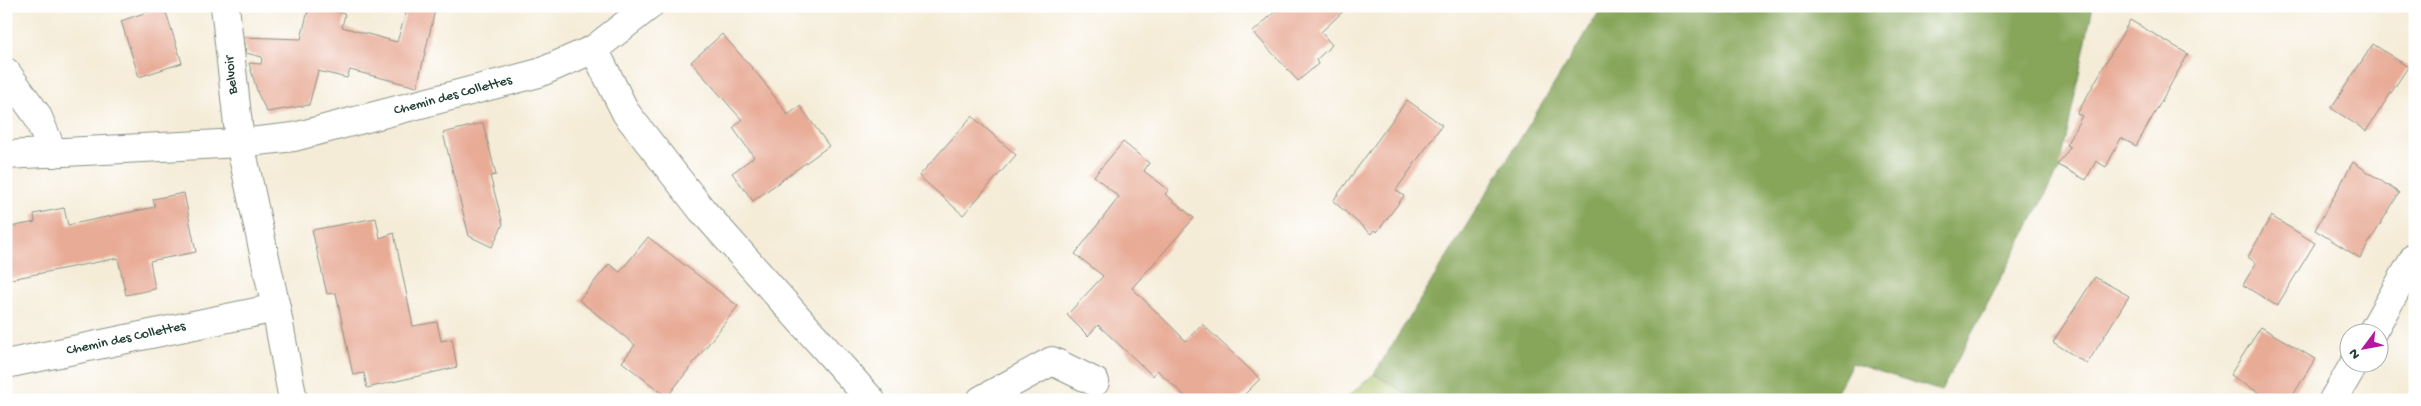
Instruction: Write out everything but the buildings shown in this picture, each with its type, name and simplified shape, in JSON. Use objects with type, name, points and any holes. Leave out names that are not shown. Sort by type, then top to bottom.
[{"type":"street","name":"Belvoir","points":[[225,6],[240,143]]},
{"type":"street","name":"Chemin des Collettes","points":[[6,155],[240,143],[294,137],[531,75],[594,49],[649,6]]},
{"type":"street","points":[[594,49],[626,113],[702,210],[872,400]]},
{"type":"street","points":[[6,72],[37,115],[53,153]]},
{"type":"street","points":[[240,143],[276,308],[293,400]]},
{"type":"street","points":[[2377,324],[2415,257]]},
{"type":"street","name":"Chemin des Collettes","points":[[6,364],[276,308]]},
{"type":"street","points":[[981,400],[1052,361],[1095,382]]},
{"type":"street","points":[[2333,400],[2348,374]]},
{"type":"green space","points":[[1745,6],[2093,6],[2060,168],[1941,391],[1852,363],[1833,400],[1417,400],[1374,374],[1599,12],[1743,12]]},
{"type":"green space","points":[[1374,374],[1416,400],[1344,400]]}]
